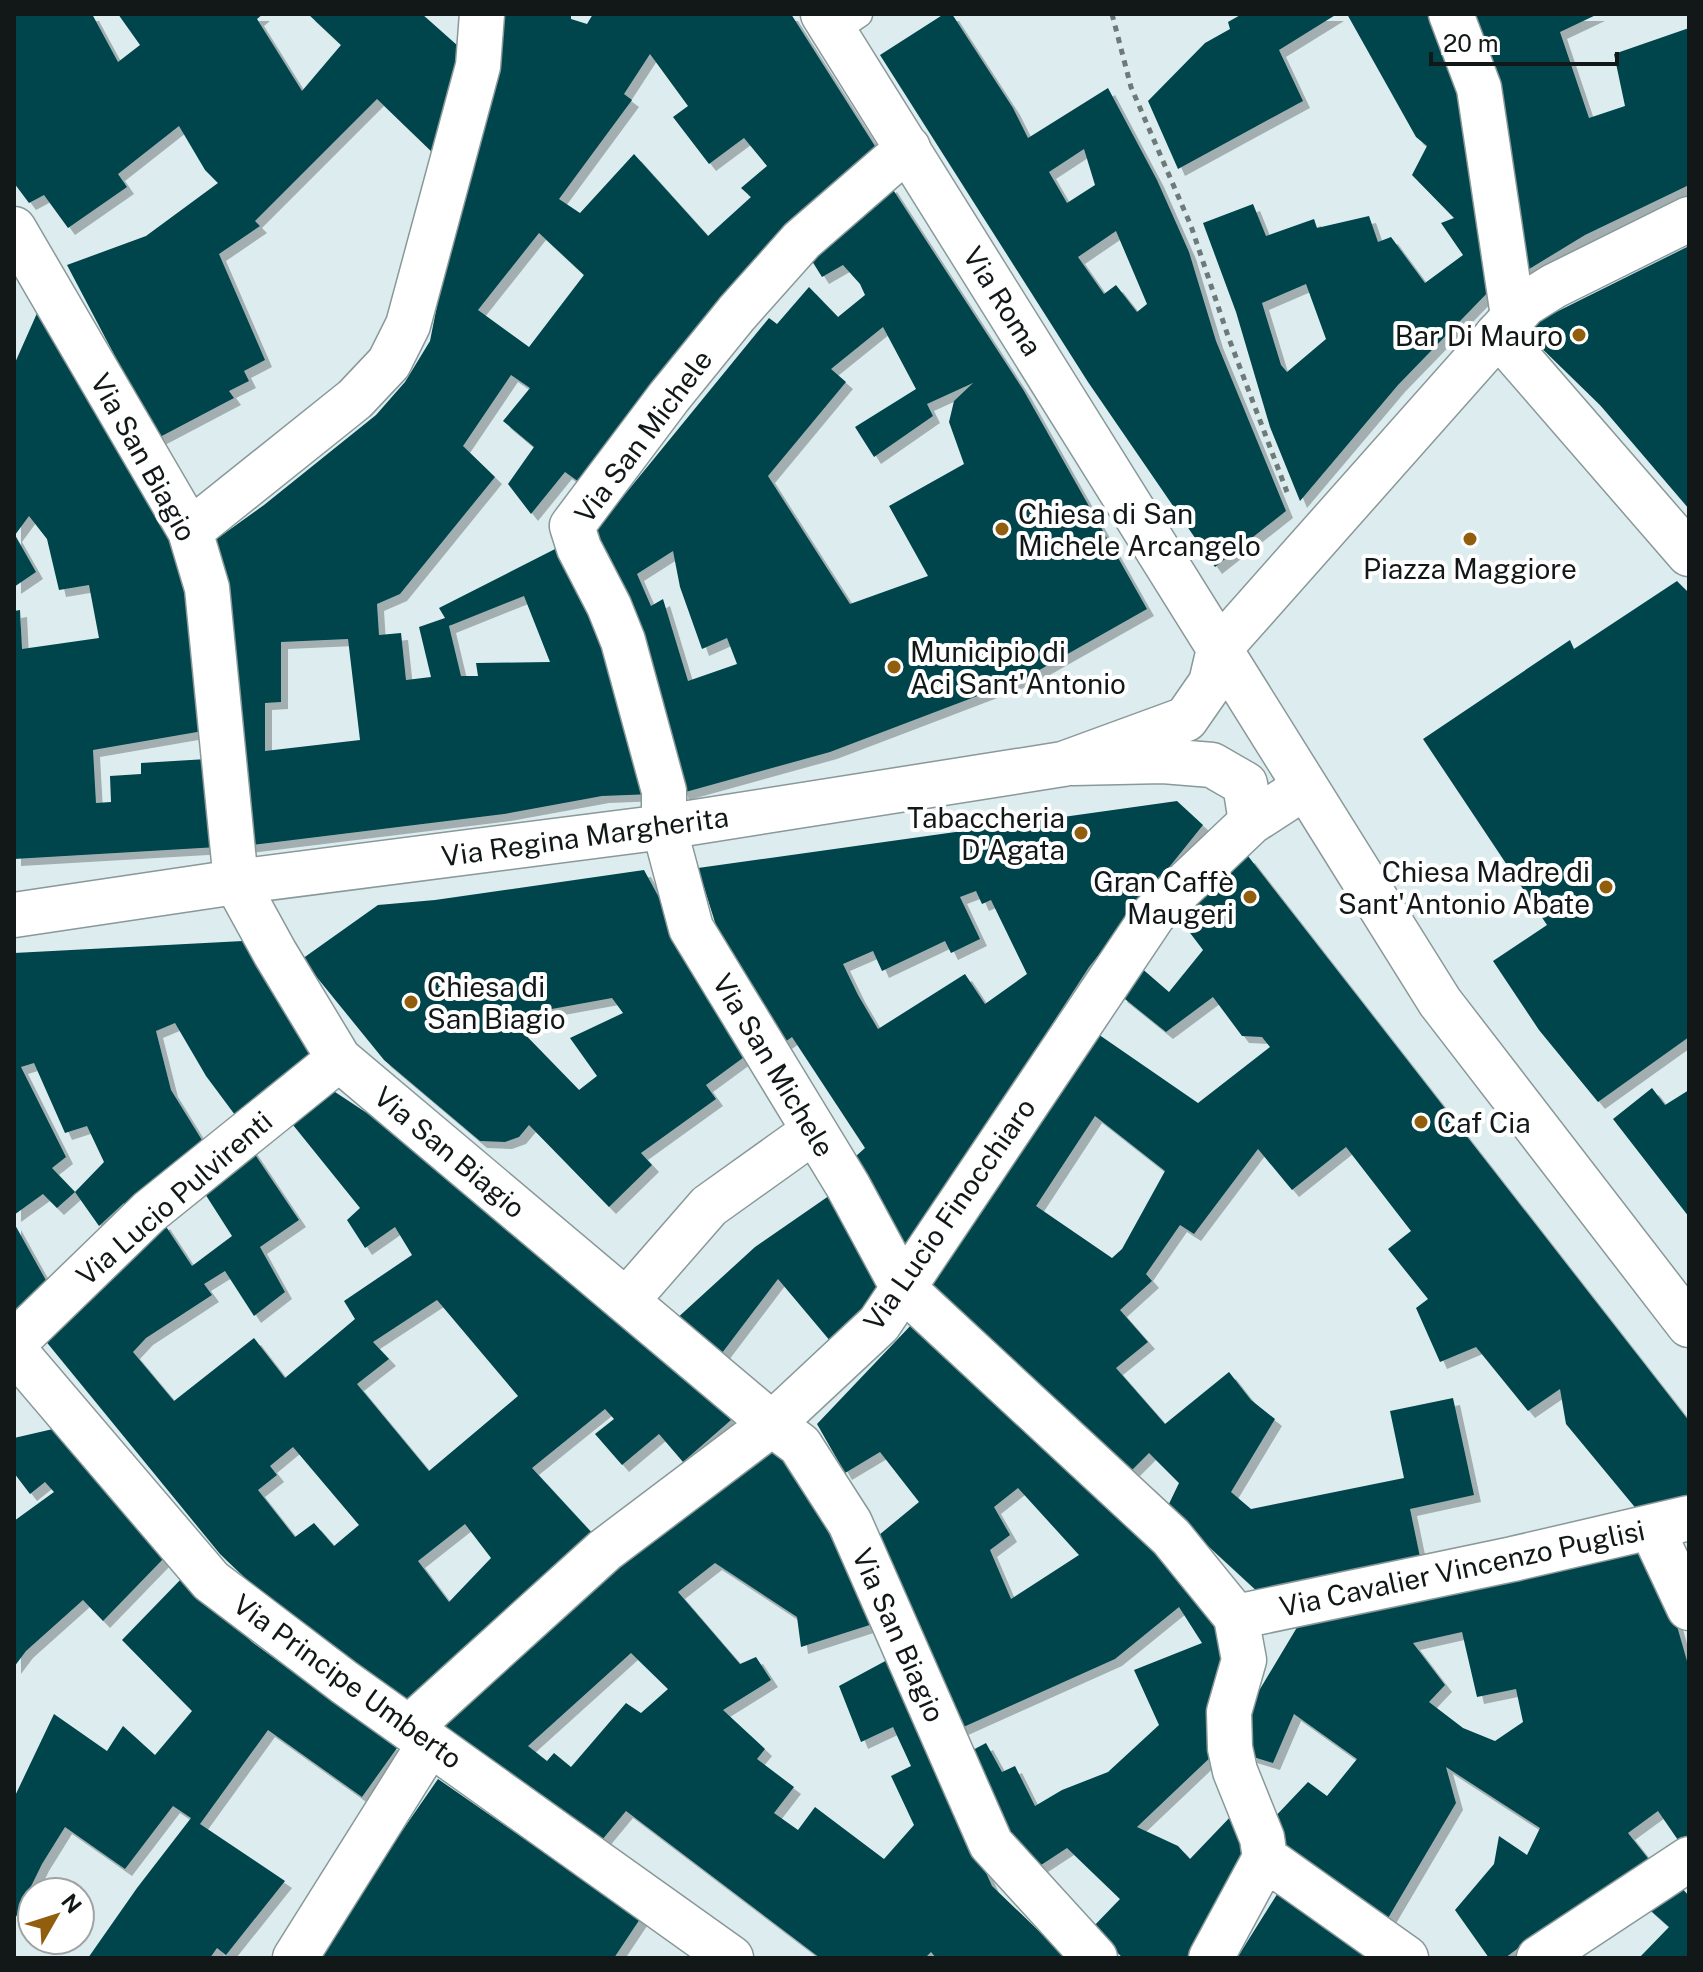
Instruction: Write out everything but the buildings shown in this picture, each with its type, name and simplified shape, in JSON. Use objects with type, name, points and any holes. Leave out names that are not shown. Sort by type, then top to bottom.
[{"type":"street","points":[[1451,14],[1479,88],[1512,318],[1689,554]]},
{"type":"street","points":[[190,531],[355,399],[389,363],[408,325],[478,66],[480,15]]},
{"type":"street","name":"Via Roma","points":[[839,20],[908,148],[1440,1002],[1689,1325]]},
{"type":"street","name":"Via San Michele","points":[[908,148],[802,240],[737,313],[572,526],[579,548],[623,641],[664,791],[664,827],[691,928],[848,1186],[903,1288],[1171,1537],[1236,1617],[1244,1660],[1229,1712],[1230,1748],[1235,1771],[1262,1838],[1265,1858]]},
{"type":"street","points":[[1219,649],[1512,318],[1554,286],[1689,219]]},
{"type":"street","name":"Via San Biagio","points":[[14,229],[190,531],[207,588],[236,882],[339,1059],[800,1445],[850,1523],[991,1844],[1095,1958]]},
{"type":"street","name":"Via Regina Margherita","points":[[14,915],[236,882],[664,827],[1063,764],[1186,719],[1211,683],[1219,649]]},
{"type":"street","points":[[1063,764],[1163,761],[1212,765],[1245,784],[1238,834]]},
{"type":"street","name":"Via Lucio Finocchiaro","points":[[295,1958],[420,1735],[605,1550],[772,1424],[879,1324],[1154,914],[1238,834],[1305,787]]},
{"type":"street","name":"Via Lucio Pulvirenti","points":[[14,1343],[149,1212],[339,1059]]},
{"type":"street","points":[[627,1300],[709,1206],[814,1131]]},
{"type":"street","name":"Via Principe Umberto","points":[[14,1350],[211,1581],[344,1682],[731,1958]]},
{"type":"street","points":[[1670,1522],[1689,1608]]},
{"type":"street","name":"Via Cavalier Vincenzo Puglisi","points":[[1236,1617],[1513,1559],[1670,1522]]},
{"type":"street","points":[[1211,1958],[1265,1858],[1406,1958]]},
{"type":"street","points":[[1539,1958],[1689,1859]]},
{"type":"path","points":[[1112,14],[1131,87],[1191,226],[1228,336],[1293,506],[1314,542]]},
{"type":"place","name":"Bar Di Mauro","points":[[1579,335]]},
{"type":"place","name":"Chiesa di San Michele Arcangelo","points":[[1002,529]]},
{"type":"place","name":"Piazza Maggiore","points":[[1470,539]]},
{"type":"place","name":"Municipio di Aci Sant'Antonio","points":[[894,667]]},
{"type":"place","name":"Tabaccheria D'Agata","points":[[1081,833]]},
{"type":"place","name":"Chiesa Madre di Sant'Antonio Abate","points":[[1606,887]]},
{"type":"place","name":"Gran Caffè Maugeri","points":[[1250,897]]},
{"type":"place","name":"Chiesa di San Biagio","points":[[411,1002]]},
{"type":"place","name":"Caf Cia","points":[[1421,1122]]}]
